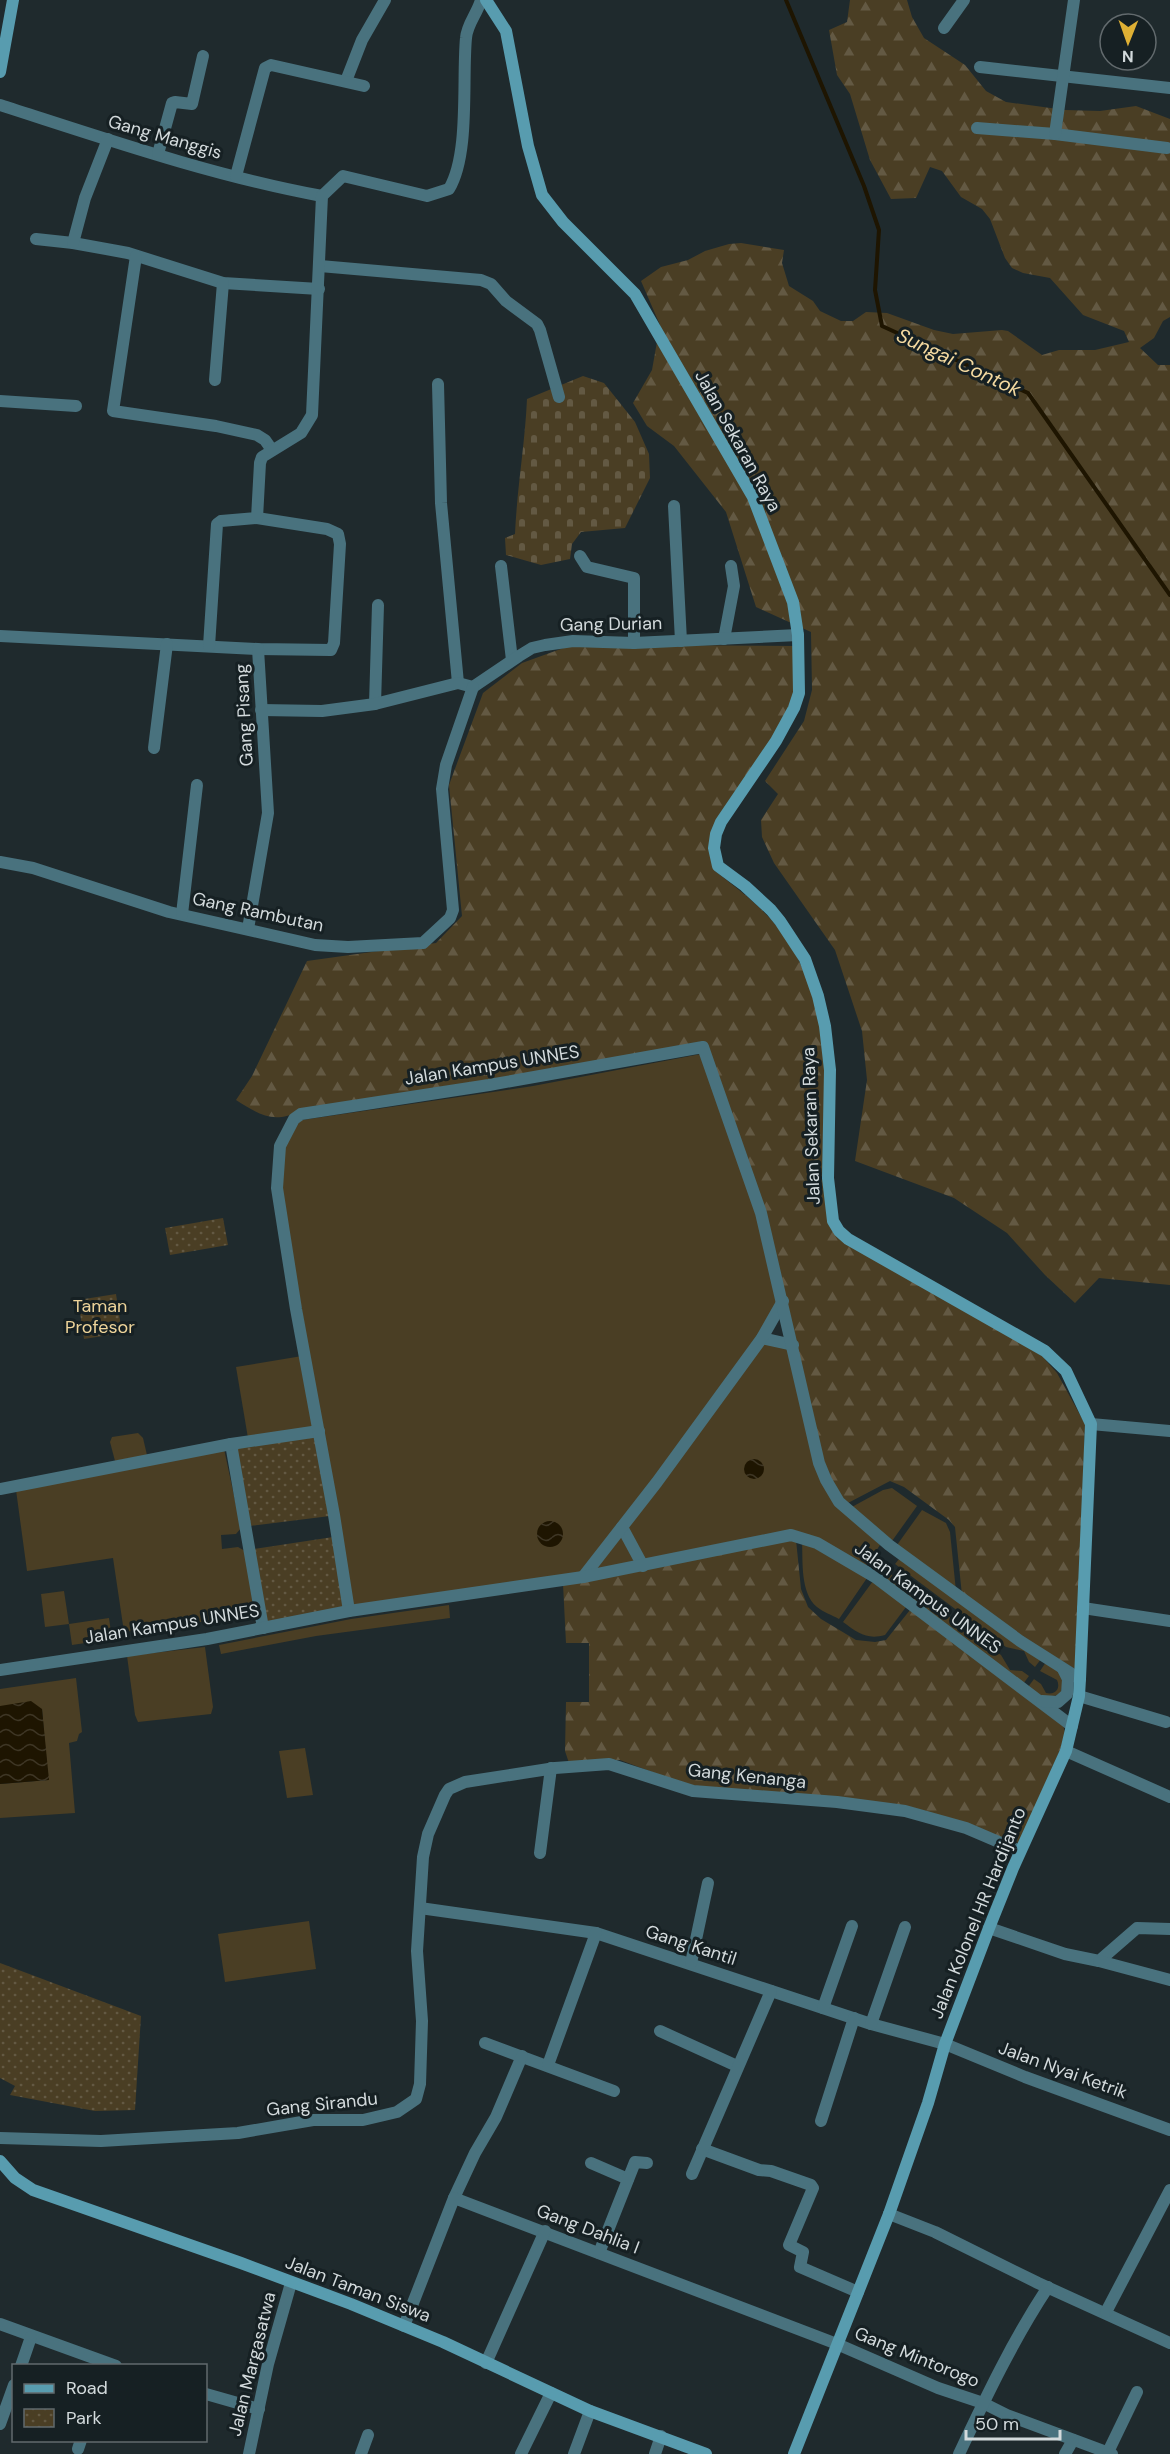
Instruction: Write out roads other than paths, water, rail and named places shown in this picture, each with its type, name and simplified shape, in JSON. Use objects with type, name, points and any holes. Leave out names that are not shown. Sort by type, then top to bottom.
[{"type":"main road","points":[[0,72],[3,39],[13,0]]},
{"type":"main road","name":"Jalan Sekaran Raya","points":[[486,0],[506,31],[528,146],[542,195],[563,222],[635,294],[753,497],[788,585],[798,635],[798,693],[794,708],[776,741],[721,822],[714,848],[718,866],[771,910],[794,939],[805,958],[818,996],[825,1026],[830,1070],[828,1178],[833,1221],[848,1239],[1032,1343],[1045,1351],[1066,1371]]},
{"type":"main road","name":"Jalan Kolonel HR Hardijanto","points":[[794,2454],[889,2214],[928,2103],[945,2044],[989,1928],[1020,1851],[1065,1751],[1072,1726],[1079,1696],[1091,1424],[1066,1371]]},
{"type":"main road","name":"Jalan Taman Siswa","points":[[0,2161],[15,2178],[33,2190],[241,2263],[404,2326],[590,2411],[706,2454]]},
{"type":"street","points":[[346,81],[362,39],[385,0]]},
{"type":"street","points":[[257,518],[262,457],[301,433],[312,415],[322,196],[343,176],[427,196],[449,189],[455,179],[464,125],[466,36],[481,0]]},
{"type":"street","points":[[944,28],[964,0]]},
{"type":"street","points":[[1055,134],[1074,0]]},
{"type":"street","points":[[158,154],[172,104],[175,102],[192,104],[203,56]]},
{"type":"street","points":[[236,176],[265,68],[271,65],[364,86]]},
{"type":"street","points":[[980,67],[1170,88]]},
{"type":"street","name":"Gang Manggis","points":[[0,105],[158,154],[236,176],[322,196]]},
{"type":"street","points":[[977,128],[1055,134],[1167,148]]},
{"type":"street","points":[[73,243],[85,198],[108,139]]},
{"type":"street","points":[[36,239],[73,243],[136,256],[223,283],[319,289]]},
{"type":"street","points":[[136,256],[122,336],[113,411],[216,426],[257,435],[265,440],[272,450]]},
{"type":"street","points":[[320,266],[481,280],[491,284],[514,308],[532,318],[540,330],[559,397]]},
{"type":"street","points":[[215,380],[223,283]]},
{"type":"street","points":[[438,384],[441,503],[458,683]]},
{"type":"street","points":[[0,401],[76,406]]},
{"type":"street","points":[[674,507],[681,640]]},
{"type":"street","points":[[210,646],[217,524],[220,521],[257,518],[327,529],[338,534],[340,540],[334,643],[331,650],[258,649]]},
{"type":"street","points":[[580,556],[587,567],[633,578],[634,643]]},
{"type":"street","points":[[501,566],[512,660]]},
{"type":"street","points":[[724,639],[734,585],[731,566]]},
{"type":"street","points":[[375,704],[378,605]]},
{"type":"street","name":"Gang Durian","points":[[473,687],[532,648],[564,642],[603,640],[634,643],[798,635]]},
{"type":"street","name":"Gang Pisang","points":[[0,636],[258,649],[268,813],[248,929]]},
{"type":"street","points":[[154,748],[167,644]]},
{"type":"street","points":[[261,710],[322,711],[375,704],[458,683],[473,687]]},
{"type":"street","name":"Gang Rambutan","points":[[0,862],[33,868],[182,914],[315,945],[348,947],[410,944],[428,940],[450,918],[453,907],[442,789],[444,775],[473,687]]},
{"type":"street","points":[[182,914],[197,784]]},
{"type":"street","name":"Jalan Kampus UNNES","points":[[348,1611],[277,1188],[280,1146],[294,1119],[301,1114],[489,1085],[703,1047],[761,1213],[819,1462],[839,1502],[889,1545],[950,1591],[1080,1679]]},
{"type":"street","points":[[583,1577],[762,1338],[783,1301]]},
{"type":"street","points":[[762,1338],[793,1345]]},
{"type":"street","points":[[1091,1424],[1170,1431]]},
{"type":"street","points":[[0,1490],[231,1444],[319,1431]]},
{"type":"street","points":[[231,1444],[263,1628]]},
{"type":"street","points":[[622,1527],[643,1566]]},
{"type":"street","name":"Jalan Kampus UNNES","points":[[0,1670],[207,1639],[348,1611],[583,1577],[782,1537],[799,1536],[876,1578],[1072,1726]]},
{"type":"street","points":[[1083,1608],[1170,1621]]},
{"type":"street","points":[[1040,1701],[1058,1702],[1067,1694],[1068,1679],[1063,1669]]},
{"type":"street","points":[[1079,1696],[1166,1722]]},
{"type":"street","points":[[1065,1751],[1170,1797]]},
{"type":"street","name":"Gang Kenanga","points":[[420,1908],[423,1857],[428,1834],[449,1789],[483,1778],[551,1768],[609,1764],[693,1791],[837,1802],[905,1810],[966,1828],[1020,1851]]},
{"type":"street","points":[[540,1852],[551,1768]]},
{"type":"street","points":[[691,1963],[708,1883]]},
{"type":"street","name":"Gang Kantil","points":[[420,1908],[596,1933],[871,2024],[945,2044]]},
{"type":"street","name":"Gang Sirandu","points":[[0,2138],[101,2141],[232,2133],[315,2119],[363,2120],[397,2112],[416,2099],[420,2084],[422,2021],[417,1951],[420,1908]]},
{"type":"street","points":[[824,2008],[852,1926]]},
{"type":"street","points":[[871,2024],[905,1927]]},
{"type":"street","points":[[989,1928],[1065,1954],[1170,1980]]},
{"type":"street","points":[[1099,1961],[1137,1928],[1170,1929]]},
{"type":"street","points":[[548,2065],[596,1933]]},
{"type":"street","points":[[692,2174],[771,1991]]},
{"type":"street","points":[[821,2121],[854,2018]]},
{"type":"street","points":[[660,2031],[737,2066]]},
{"type":"street","points":[[485,2043],[614,2091]]},
{"type":"street","name":"Jalan Nyai Ketrik","points":[[945,2044],[1170,2130]]},
{"type":"street","points":[[404,2326],[454,2198],[475,2153],[496,2117],[522,2056]]},
{"type":"street","points":[[702,2149],[759,2170],[771,2171],[811,2185],[813,2188],[789,2246],[803,2252],[800,2267],[858,2292]]},
{"type":"street","points":[[599,2253],[635,2162],[647,2163]]},
{"type":"street","points":[[591,2163],[628,2178]]},
{"type":"street","points":[[1106,2312],[1170,2190]]},
{"type":"street","name":"Gang Dahlia I","points":[[454,2198],[837,2344]]},
{"type":"street","points":[[889,2214],[935,2232],[1170,2343]]},
{"type":"street","points":[[486,2362],[545,2231]]},
{"type":"street","name":"Jalan Margasatwa","points":[[249,2454],[268,2364],[291,2283]]},
{"type":"street","name":"Gang Mintorogo","points":[[958,2454],[1026,2321],[1048,2287]]},
{"type":"street","points":[[0,2324],[106,2364]]},
{"type":"street","points":[[22,2364],[32,2337]]},
{"type":"street","name":"Gang Mintorogo","points":[[837,2344],[938,2388],[983,2403],[1008,2415],[1110,2453]]},
{"type":"street","points":[[0,2424],[12,2391]]},
{"type":"street","points":[[1110,2453],[1137,2392]]},
{"type":"street","points":[[521,2454],[551,2393]]},
{"type":"street","points":[[207,2394],[259,2409]]},
{"type":"street","points":[[574,2454],[590,2411]]},
{"type":"street","points":[[361,2454],[368,2435]]},
{"type":"street","points":[[656,2454],[661,2436]]},
{"type":"street","points":[[1065,2454],[1073,2440]]},
{"type":"water","points":[[754,1459],[761,1462],[764,1469],[761,1476],[754,1479],[747,1476],[744,1469],[747,1462]]},
{"type":"water","points":[[550,1521],[559,1525],[563,1534],[559,1543],[550,1547],[541,1543],[537,1534],[541,1525]]},
{"type":"water","points":[[31,1701],[42,1709],[49,1780],[0,1784],[0,1706]]},
{"type":"waterway","name":"Sungai Contok","points":[[786,0],[864,186],[879,230],[875,290],[882,326],[1028,393],[1170,595]]},
{"type":"park label","name":"Taman Profesor","points":[[100,1316]]}]
